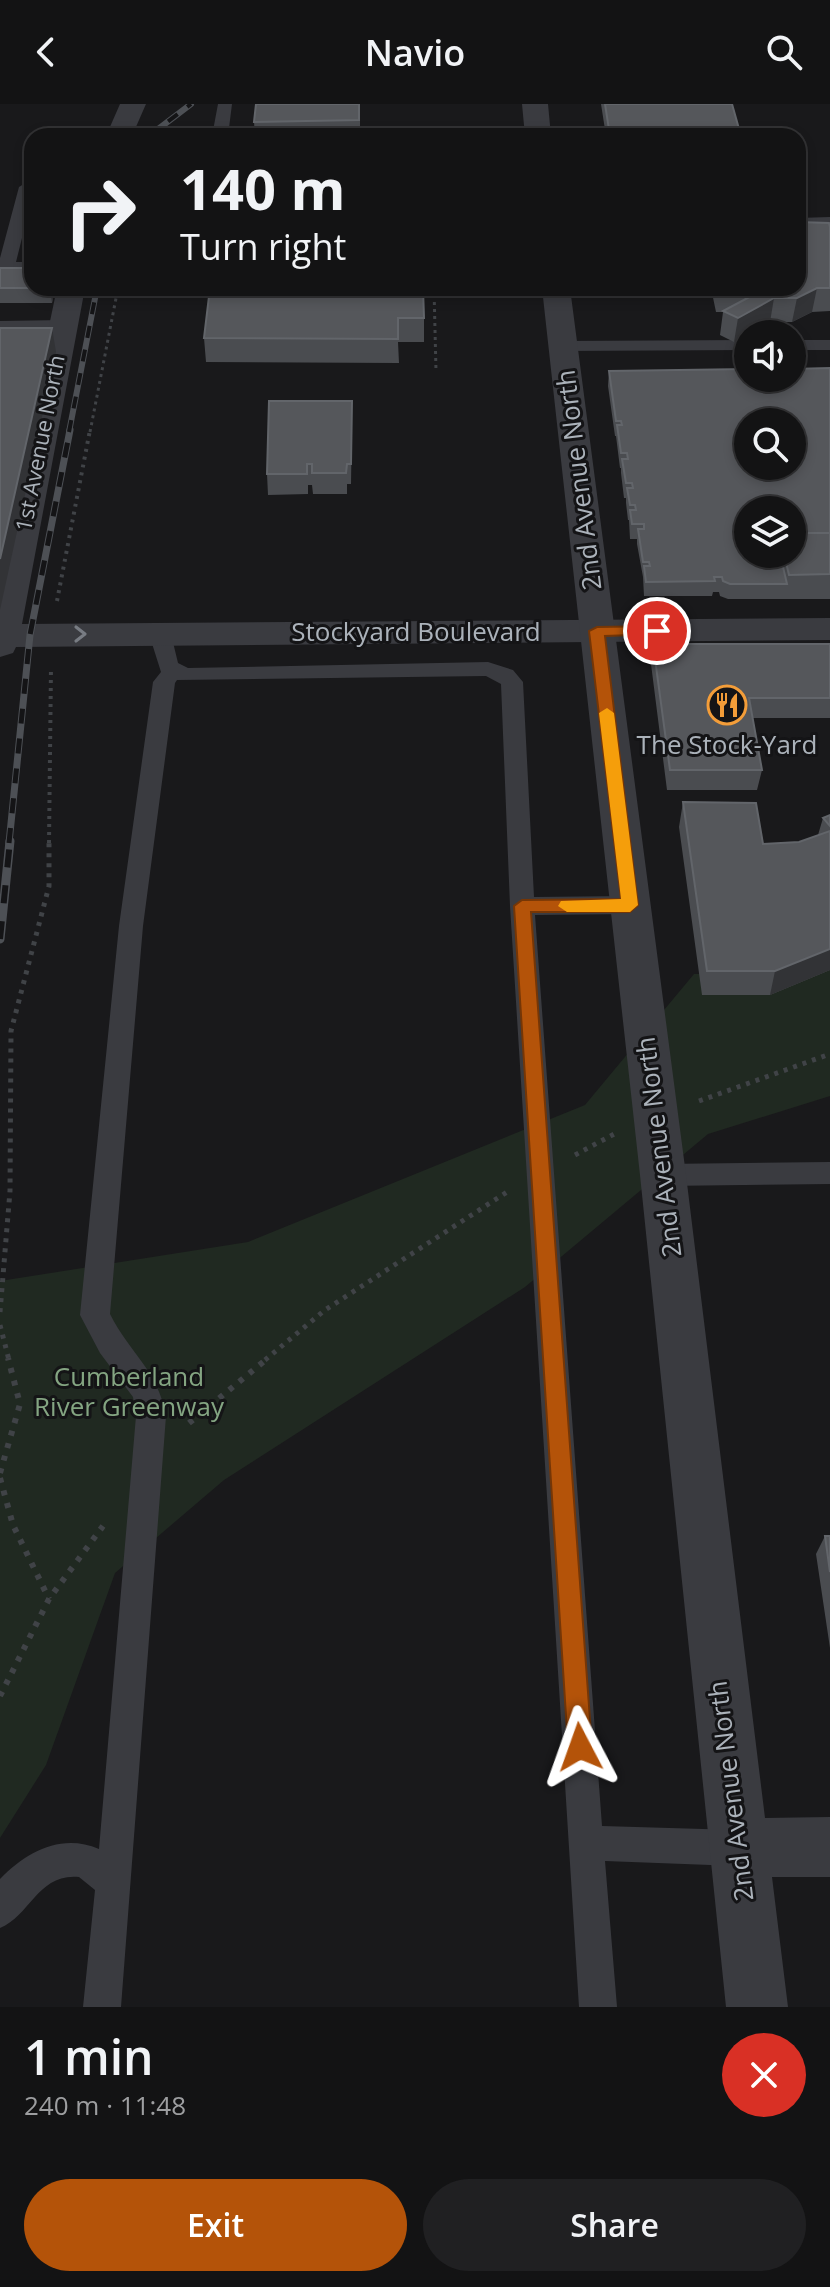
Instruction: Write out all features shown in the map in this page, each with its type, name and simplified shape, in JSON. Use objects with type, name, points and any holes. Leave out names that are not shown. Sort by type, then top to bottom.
[{"type":"street","points":[[122,128],[133,104]]},
{"type":"street","points":[[535,104],[537,128]]},
{"type":"street","name":"1st Avenue North","points":[[1,640],[69,296]]},
{"type":"street","name":"2nd Avenue North","points":[[557,296],[663,1175],[757,2007]]},
{"type":"street","name":"Stockyard Boulevard","points":[[1,640],[51,634],[830,629]]},
{"type":"street","points":[[737,1848],[830,1847]]},
{"type":"lane","points":[[221,128],[225,104]]},
{"type":"lane","points":[[24,198],[6,267],[24,267]]},
{"type":"lane","points":[[806,223],[830,222]]},
{"type":"lane","points":[[6,330],[64,325]]},
{"type":"lane","points":[[562,346],[734,345]]},
{"type":"lane","points":[[806,345],[830,345]]},
{"type":"lane","points":[[160,634],[168,667],[185,675],[488,669],[505,675],[512,682],[522,906],[598,2007]]},
{"type":"lane","points":[[102,2007],[151,1416],[147,1392],[110,1344],[95,1315],[131,926],[164,682],[174,670]]},
{"type":"lane","points":[[522,906],[630,905]]},
{"type":"lane","points":[[663,1175],[830,1173]]},
{"type":"lane","points":[[586,1843],[737,1848]]},
{"type":"lane","points":[[0,1910],[10,1891],[47,1864],[82,1860],[114,1882]]},
{"type":"path","points":[[0,1312],[10,1191],[11,1031],[49,886],[51,634],[116,296]]},
{"type":"path","points":[[434,296],[436,371]]},
{"type":"path","points":[[0,1696],[49,1599],[164,1444],[325,1310],[496,1198],[655,1111],[720,1095],[830,1054]]},
{"type":"path","points":[[0,1325],[20,1404],[0,1476],[13,1525],[49,1599]]},
{"type":"green space","name":"Cumberland River Greenway","points":[[830,962],[830,1096],[708,1134],[525,1287],[224,1480],[115,1573],[46,1765],[0,1838],[0,1281],[248,1242],[585,1105],[694,974],[798,973]]},
{"type":"building","points":[[256,104],[359,104],[359,120],[254,122]]},
{"type":"building","points":[[605,104],[732,104],[739,128],[609,128]]},
{"type":"building","points":[[806,222],[829,223],[830,227],[830,288],[817,288],[806,294]]},
{"type":"building","points":[[0,268],[24,268],[24,288],[0,288]]},
{"type":"building","points":[[209,296],[423,296],[424,318],[398,318],[398,339],[204,338]]},
{"type":"building","points":[[751,296],[801,296],[774,298],[738,318],[723,311]]},
{"type":"building","points":[[0,328],[52,328],[0,559]]},
{"type":"building","points":[[830,368],[830,533],[806,533],[806,496],[734,496],[734,568],[783,568],[787,584],[730,584],[722,577],[714,577],[715,581],[646,582],[644,566],[650,566],[649,562],[643,562],[638,529],[644,529],[644,524],[632,524],[630,510],[636,510],[635,505],[630,505],[627,488],[633,488],[632,483],[626,483],[622,459],[628,459],[627,453],[621,453],[617,425],[622,425],[621,421],[616,421],[609,371],[734,369],[734,392],[806,392],[806,369]]},
{"type":"building","points":[[269,401],[352,401],[351,464],[347,464],[346,473],[312,473],[312,464],[307,464],[307,474],[267,474]]},
{"type":"building","points":[[806,533],[830,533],[830,574],[789,575],[787,568],[806,568]]},
{"type":"building","points":[[653,644],[830,644],[830,698],[749,698],[762,770],[670,770]]},
{"type":"building","points":[[683,802],[756,803],[763,844],[799,842],[830,831],[830,949],[775,971],[707,971]]},
{"type":"building","points":[[825,1536],[830,1536],[830,1572]]},
{"type":"railway","points":[[160,128],[191,104]]},
{"type":"railway","points":[[69,432],[95,296]]},
{"type":"railway","points":[[9,843],[30,635],[70,430]]},
{"type":"railway","points":[[0,939],[10,841]]},
{"type":"slow traffic","points":[[567,906],[630,905],[607,713]]},
{"type":"place","name":"The Stock-Yard","points":[[727,705]]},
{"type":"route","points":[[580,1747],[522,906],[630,905],[597,631],[657,631]]}]
